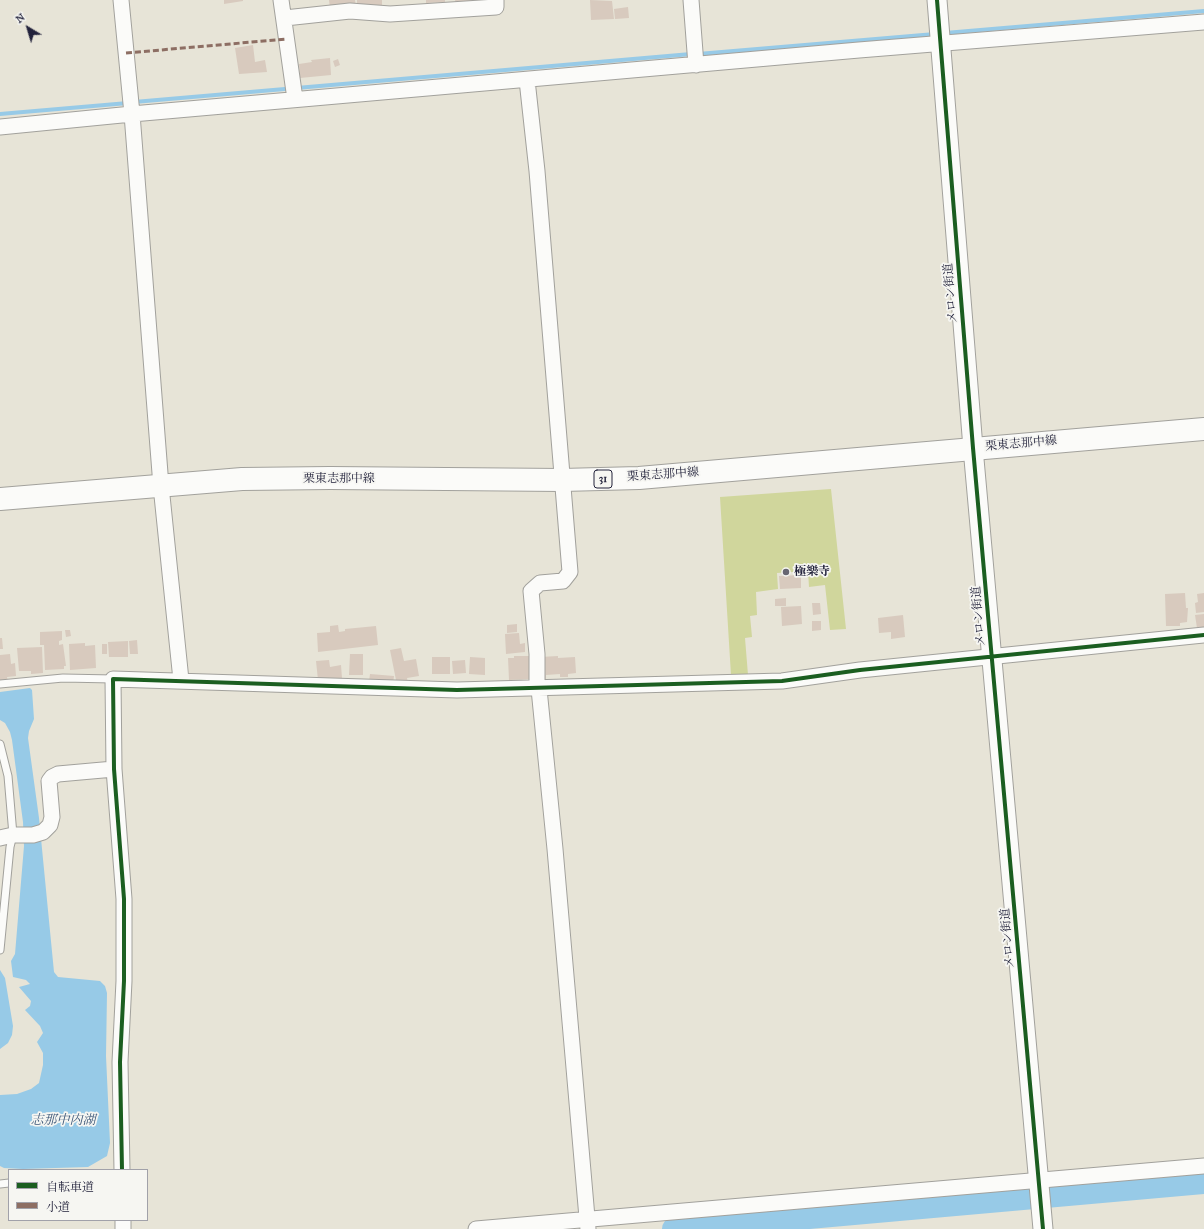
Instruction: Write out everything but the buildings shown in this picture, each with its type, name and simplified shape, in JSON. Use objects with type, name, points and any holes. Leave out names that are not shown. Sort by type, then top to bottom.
[{"type":"main road","name":"栗東志那中線","points":[[0,499],[242,479],[315,478],[562,480],[639,478],[1204,429]]},
{"type":"street","points":[[121,0],[162,486],[181,680]]},
{"type":"street","points":[[281,0],[285,18],[294,91]]},
{"type":"street","points":[[285,18],[350,11],[390,14],[496,7],[496,0]]},
{"type":"street","points":[[691,0],[695,56]]},
{"type":"street","name":"メロン街道","points":[[937,0],[973,448],[1043,1229]]},
{"type":"street","points":[[0,127],[131,106],[294,91],[527,80],[695,56],[940,36],[1204,22]]},
{"type":"street","points":[[527,80],[537,171],[570,572],[563,581],[540,584],[531,591],[537,654],[537,681],[556,857],[587,1224]]},
{"type":"street","points":[[122,1169],[120,1062],[124,981],[124,899],[114,769],[113,679],[181,680],[382,689],[539,689],[782,681],[860,670],[993,658],[1204,635]]},
{"type":"street","points":[[7,837],[33,835],[43,832],[50,825],[52,817],[48,790],[49,781],[52,777],[58,774],[114,769]]},
{"type":"street","points":[[476,1229],[587,1224],[1040,1184],[1204,1166]]},
{"type":"lane","points":[[0,684],[63,678],[113,679]]},
{"type":"lane","points":[[0,744],[8,776],[7,837],[10,847],[0,950]]},
{"type":"green space","points":[[831,489],[846,629],[830,630],[825,585],[809,587],[808,571],[777,573],[778,589],[756,592],[757,615],[750,616],[752,637],[745,638],[748,675],[731,675],[720,497]]},
{"type":"water","name":"志那中内湖","points":[[30,688],[32,690],[34,719],[28,738],[39,818],[54,972],[58,977],[100,981],[105,986],[107,993],[106,1056],[110,1143],[107,1156],[88,1167],[23,1169],[4,1168],[0,1166],[0,1095],[17,1094],[31,1089],[39,1083],[43,1065],[43,1053],[37,1042],[43,1033],[40,1026],[25,1010],[30,1006],[31,1001],[19,987],[30,984],[26,980],[13,977],[11,961],[15,954],[24,846],[23,822],[12,740],[5,723],[0,720],[0,692]]},
{"type":"water","points":[[0,970],[5,978],[13,1026],[12,1035],[8,1043],[0,1049]]},
{"type":"waterway","points":[[945,33],[1204,11]]},
{"type":"waterway","points":[[698,54],[935,34]]},
{"type":"waterway","points":[[134,102],[691,54]]},
{"type":"waterway","points":[[0,114],[128,103]]},
{"type":"waterway","points":[[674,1229],[1204,1182]]},
{"type":"marked path","points":[[126,53],[287,39]]},
{"type":"cycle path","points":[[937,0],[973,448],[1043,1229]]},
{"type":"cycle path","points":[[122,1169],[120,1062],[124,981],[124,899],[114,769],[113,679],[457,690],[782,681],[860,670],[1204,635]]},
{"type":"place","name":"極樂寺","points":[[786,572]]}]
